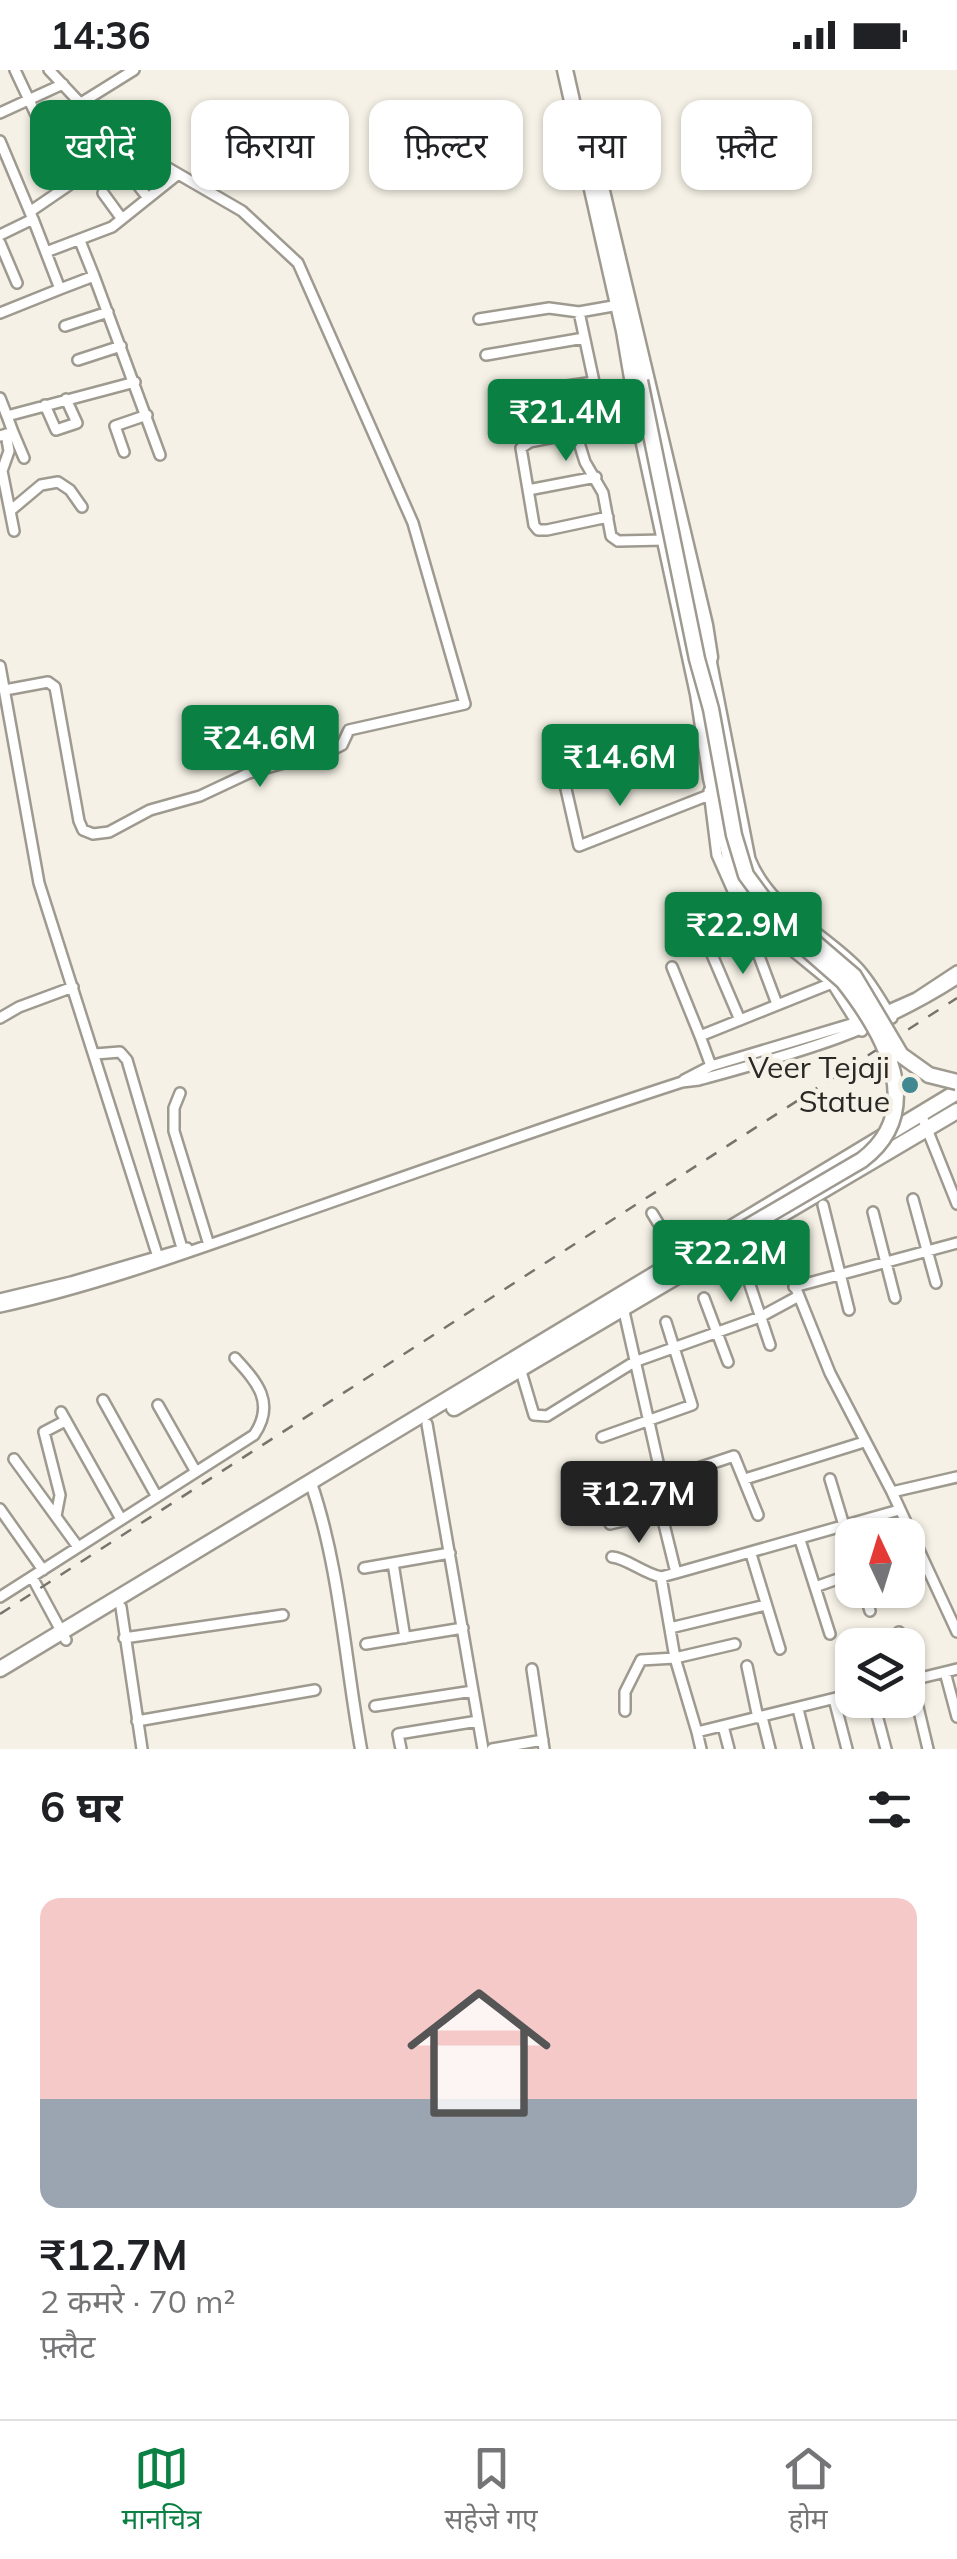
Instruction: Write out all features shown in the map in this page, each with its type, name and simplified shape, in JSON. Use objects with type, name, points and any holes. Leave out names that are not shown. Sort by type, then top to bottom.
[{"type":"main road","points":[[565,70],[629,330],[666,450],[710,658],[698,694]]},
{"type":"main road","points":[[574,70],[697,659],[711,709],[734,835],[746,875],[763,898],[854,976],[900,1054],[929,1075],[957,1082]]},
{"type":"main road","points":[[0,1669],[122,1607],[313,1487],[520,1368],[622,1302],[651,1277],[872,1152],[890,1124],[896,1092],[890,1058],[853,994],[820,960],[772,922],[742,887],[734,870],[711,778],[629,330]]},
{"type":"main road","points":[[667,1283],[683,1261],[957,1092]]},
{"type":"main road","points":[[0,1680],[64,1636],[622,1302],[667,1283],[957,1111]]},
{"type":"street","points":[[15,70],[29,99]]},
{"type":"street","points":[[49,70],[77,100]]},
{"type":"street","points":[[108,70],[118,80]]},
{"type":"street","points":[[87,100],[134,70]]},
{"type":"street","points":[[0,112],[63,84]]},
{"type":"street","points":[[0,140],[4,160],[32,215],[60,289]]},
{"type":"street","points":[[6,690],[48,682],[56,687],[80,821],[83,830],[92,834],[110,832],[150,810],[200,796],[249,774],[336,748],[342,745],[349,730],[464,704],[413,522],[298,262],[242,211],[171,172]]},
{"type":"street","points":[[46,252],[99,235],[178,176]]},
{"type":"street","points":[[0,235],[64,190]]},
{"type":"street","points":[[142,190],[148,198]]},
{"type":"street","points":[[103,192],[122,219]]},
{"type":"street","points":[[80,242],[160,455]]},
{"type":"street","points":[[0,243],[17,283]]},
{"type":"street","points":[[0,312],[94,276]]},
{"type":"street","points":[[479,320],[550,308],[579,312],[613,306]]},
{"type":"street","points":[[65,326],[108,312]]},
{"type":"street","points":[[579,312],[601,425]]},
{"type":"street","points":[[486,355],[584,338]]},
{"type":"street","points":[[78,360],[120,346]]},
{"type":"street","points":[[7,416],[134,382]]},
{"type":"street","points":[[594,382],[568,386],[576,433],[603,492],[611,536],[618,541],[665,540]]},
{"type":"street","points":[[0,398],[7,416],[10,451],[2,471],[14,532]]},
{"type":"street","points":[[45,405],[56,430],[77,422],[66,400]]},
{"type":"street","points":[[124,452],[115,426],[147,415]]},
{"type":"street","points":[[576,433],[530,442],[522,448],[538,530],[608,516]]},
{"type":"street","points":[[6,434],[24,458]]},
{"type":"street","points":[[528,490],[596,477]]},
{"type":"street","points":[[10,511],[41,485],[58,482],[64,484],[82,508]]},
{"type":"street","points":[[710,658],[750,859],[757,876],[779,904],[859,969],[890,1015]]},
{"type":"street","points":[[0,666],[39,883],[157,1254]]},
{"type":"street","points":[[562,767],[579,846],[709,795]]},
{"type":"street","points":[[711,778],[709,795],[723,873],[746,909],[832,983],[860,1026]]},
{"type":"street","points":[[766,929],[760,956],[778,1004]]},
{"type":"street","points":[[710,950],[740,1020]]},
{"type":"street","points":[[672,967],[711,1066]]},
{"type":"street","points":[[890,1015],[957,971]]},
{"type":"street","points":[[0,1308],[73,1290],[209,1245],[682,1082],[745,1068],[890,1015],[957,979]]},
{"type":"street","points":[[700,1036],[832,983]]},
{"type":"street","points":[[0,1018],[19,1007],[74,988]]},
{"type":"street","points":[[682,1082],[711,1066],[860,1026]]},
{"type":"street","points":[[95,1054],[120,1052],[128,1060],[182,1248]]},
{"type":"street","points":[[180,1093],[174,1108],[174,1131],[209,1245]]},
{"type":"street","points":[[921,1114],[957,1204]]},
{"type":"street","points":[[914,1199],[936,1283]]},
{"type":"street","points":[[823,1205],[849,1310]]},
{"type":"street","points":[[146,1218],[170,1210]]},
{"type":"street","points":[[873,1212],[896,1298]]},
{"type":"street","points":[[652,1213],[683,1261]]},
{"type":"street","points":[[770,1224],[796,1292],[864,1442],[957,1630]]},
{"type":"street","points":[[520,1368],[534,1415],[540,1418],[634,1362],[760,1317],[796,1292],[957,1243]]},
{"type":"street","points":[[0,1299],[71,1282],[157,1254],[209,1245]]},
{"type":"street","points":[[750,1285],[770,1345]]},
{"type":"street","points":[[704,1298],[728,1362]]},
{"type":"street","points":[[622,1302],[662,1480],[662,1512],[676,1574]]},
{"type":"street","points":[[602,1437],[692,1405],[666,1322]]},
{"type":"street","points":[[0,1597],[254,1435],[259,1428],[261,1388],[235,1358]]},
{"type":"street","points":[[103,1400],[157,1497]]},
{"type":"street","points":[[158,1405],[196,1472]]},
{"type":"street","points":[[56,1516],[60,1494],[44,1432],[63,1417],[122,1519]]},
{"type":"street","points":[[427,1424],[483,1749]]},
{"type":"street","points":[[745,1479],[864,1442]]},
{"type":"street","points":[[662,1480],[734,1456],[758,1515]]},
{"type":"street","points":[[14,1460],[78,1547]]},
{"type":"street","points":[[892,1492],[957,1476]]},
{"type":"street","points":[[830,1479],[842,1518]]},
{"type":"street","points":[[313,1487],[335,1586],[360,1749]]},
{"type":"street","points":[[0,1509],[42,1570]]},
{"type":"street","points":[[873,1518],[898,1510]]},
{"type":"street","points":[[610,1524],[662,1512]]},
{"type":"street","points":[[612,1558],[622,1558],[636,1569],[661,1577],[835,1530]]},
{"type":"street","points":[[800,1540],[830,1634]]},
{"type":"street","points":[[364,1568],[450,1553]]},
{"type":"street","points":[[751,1554],[780,1649]]},
{"type":"street","points":[[392,1563],[405,1638]]},
{"type":"street","points":[[32,1577],[64,1636]]},
{"type":"street","points":[[661,1577],[675,1658],[701,1749]]},
{"type":"street","points":[[815,1587],[835,1580]]},
{"type":"street","points":[[670,1628],[766,1605]]},
{"type":"street","points":[[122,1607],[142,1749]]},
{"type":"street","points":[[869,1608],[870,1612]]},
{"type":"street","points":[[124,1638],[283,1616]]},
{"type":"street","points":[[366,1644],[462,1628]]},
{"type":"street","points":[[625,1711],[625,1692],[638,1662],[735,1644]]},
{"type":"street","points":[[747,1666],[770,1749]]},
{"type":"street","points":[[492,1749],[544,1744],[532,1669]]},
{"type":"street","points":[[925,1676],[957,1669]]},
{"type":"street","points":[[945,1672],[957,1717]]},
{"type":"street","points":[[138,1722],[315,1690]]},
{"type":"street","points":[[375,1706],[473,1690]]},
{"type":"street","points":[[698,1732],[834,1699],[848,1749]]},
{"type":"street","points":[[798,1708],[808,1749]]},
{"type":"street","points":[[878,1718],[886,1749]]},
{"type":"street","points":[[919,1718],[928,1749]]},
{"type":"street","points":[[400,1749],[398,1734],[478,1721]]},
{"type":"street","points":[[722,1726],[728,1749]]},
{"type":"railway","points":[[0,1614],[957,998]]},
{"type":"place","name":"Veer Tejaji Statue","points":[[910,1085]]}]
